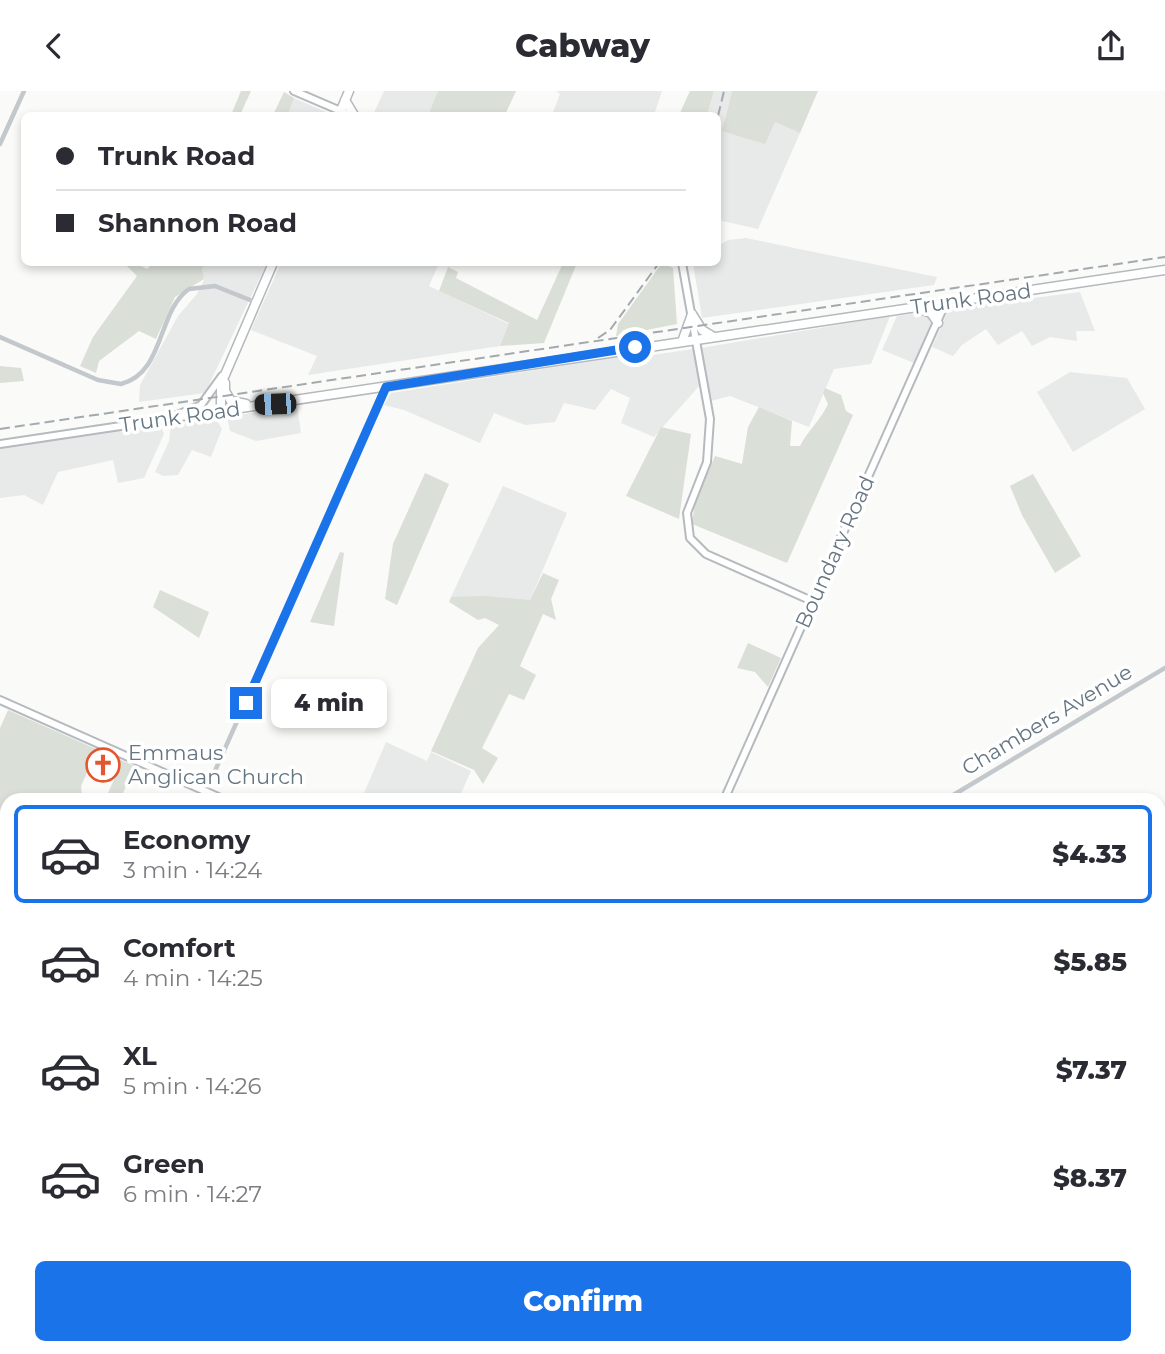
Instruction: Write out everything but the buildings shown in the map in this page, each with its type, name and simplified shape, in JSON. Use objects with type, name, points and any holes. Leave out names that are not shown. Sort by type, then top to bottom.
[{"type":"highway","points":[[340,112],[349,91]]},
{"type":"highway","points":[[345,100],[351,112]]},
{"type":"highway","points":[[221,411],[220,390],[272,266]]},
{"type":"highway","name":"Trunk Road","points":[[221,411],[683,339],[696,340],[1165,270]]},
{"type":"highway","points":[[915,307],[931,313],[938,323]]},
{"type":"highway","points":[[692,314],[702,330],[712,336]]},
{"type":"highway","points":[[683,339],[692,314]]},
{"type":"highway","name":"Trunk Road","points":[[651,345],[778,327]]},
{"type":"highway","points":[[228,369],[225,391],[231,401],[244,404],[275,404]]},
{"type":"main road","points":[[293,91],[338,112]]},
{"type":"main road","points":[[683,266],[710,436],[707,462],[687,513],[690,538],[706,554],[812,601]]},
{"type":"main road","name":"Boundary Road","points":[[727,793],[945,304]]},
{"type":"main road","points":[[167,419],[201,405],[228,369]]},
{"type":"main road","name":"Trunk Road","points":[[0,444],[221,411]]},
{"type":"main road","points":[[0,700],[210,793]]},
{"type":"street","points":[[0,144],[24,91]]},
{"type":"street","points":[[0,337],[98,380],[121,384],[145,369],[177,302],[189,289],[215,286],[256,303]]},
{"type":"street","points":[[206,791],[386,387]]},
{"type":"street","name":"Chambers Avenue","points":[[957,793],[1165,668]]},
{"type":"shaded area","points":[[241,91],[251,91],[241,112],[232,112]]},
{"type":"shaded area","points":[[384,91],[438,91],[429,112],[374,112]]},
{"type":"shaded area","points":[[438,91],[516,91],[506,112],[429,112]]},
{"type":"shaded area","points":[[556,91],[662,91],[655,112],[553,112],[560,94]]},
{"type":"shaded area","points":[[690,91],[714,91],[708,112],[680,112]]},
{"type":"shaded area","points":[[714,91],[732,91],[722,131],[775,122],[800,133],[758,229],[721,221],[721,112],[708,112]]},
{"type":"shaded area","points":[[732,91],[818,91],[800,133],[775,122],[765,144],[722,131]]},
{"type":"shaded area","points":[[284,92],[294,98],[289,112],[274,112]]},
{"type":"shaded area","points":[[294,98],[326,112],[289,112]]},
{"type":"shaded area","points":[[746,238],[937,277],[934,285],[702,318],[693,266],[721,266],[721,244],[728,240]]},
{"type":"shaded area","points":[[127,266],[147,269],[150,266],[204,266],[204,279],[175,297],[156,339],[139,331],[99,361],[96,373],[80,366],[93,337],[137,276]]},
{"type":"shaded area","points":[[204,266],[266,266],[205,393],[139,402],[140,385],[178,316],[197,294],[204,280]]},
{"type":"shaded area","points":[[280,266],[438,266],[429,286],[509,324],[500,346],[308,375],[317,356],[251,330]]},
{"type":"shaded area","points":[[562,266],[576,266],[544,343],[500,346],[509,323],[439,291],[448,267],[458,272],[456,278],[537,320]]},
{"type":"shaded area","points":[[660,266],[673,268],[677,324],[616,336],[618,324]]},
{"type":"shaded area","points":[[1080,292],[1095,331],[1076,331],[1077,341],[1050,337],[1032,346],[1022,331],[998,345],[986,329],[962,345],[953,356],[932,347],[949,309]]},
{"type":"shaded area","points":[[926,312],[933,319],[914,363],[882,350],[897,316]]},
{"type":"shaded area","points":[[890,316],[871,364],[834,369],[809,427],[730,396],[711,401],[701,348]]},
{"type":"shaded area","points":[[693,349],[700,385],[654,437],[621,423],[630,398],[611,389],[595,410],[564,403],[555,422],[525,425],[494,413],[480,443],[404,410],[384,405],[391,393],[645,353],[648,361],[652,355]]},
{"type":"shaded area","points":[[0,366],[21,368],[24,381],[0,383]]},
{"type":"shaded area","points":[[1070,372],[1127,378],[1145,409],[1073,452],[1037,392]]},
{"type":"shaded area","points":[[825,388],[841,395],[846,411],[853,415],[787,563],[692,524],[695,502],[715,456],[742,464],[748,427],[759,407],[792,421],[790,446],[800,446],[828,404],[823,393]]},
{"type":"shaded area","points":[[297,405],[301,433],[256,441],[230,431],[227,417]]},
{"type":"shaded area","points":[[216,419],[222,429],[211,457],[192,450],[178,475],[163,476],[155,472],[169,441],[171,425]]},
{"type":"shaded area","points":[[160,424],[164,434],[144,478],[118,483],[113,460],[58,472],[43,505],[24,495],[0,498],[0,448]]},
{"type":"shaded area","points":[[661,427],[691,434],[679,519],[626,496]]},
{"type":"shaded area","points":[[425,473],[449,484],[397,605],[385,599],[393,544]]},
{"type":"shaded area","points":[[1033,474],[1081,556],[1055,573],[1022,515],[1010,486]]},
{"type":"shaded area","points":[[503,486],[567,513],[530,600],[451,597]]},
{"type":"shaded area","points":[[340,552],[344,553],[334,626],[310,622]]},
{"type":"shaded area","points":[[543,573],[559,580],[551,599],[556,620],[543,614],[520,666],[536,675],[524,700],[509,694],[482,748],[498,758],[483,784],[474,770],[431,751],[478,648],[499,625],[485,618],[478,620],[449,602],[451,597],[485,596],[530,600]]},
{"type":"shaded area","points":[[160,590],[209,612],[199,638],[153,607]]},
{"type":"shaded area","points":[[748,643],[781,658],[768,687],[755,672],[737,668]]},
{"type":"shaded area","points":[[8,710],[105,753],[94,757],[81,786],[82,793],[0,793],[0,728]]},
{"type":"shaded area","points":[[386,742],[427,761],[431,752],[471,771],[461,793],[364,793]]},
{"type":"shaded area","points":[[116,758],[135,766],[123,793],[108,793],[116,775]]},
{"type":"railway","points":[[719,112],[724,91]]},
{"type":"railway","points":[[0,429],[1165,257]]},
{"type":"railway","points":[[598,338],[610,330],[657,266]]},
{"type":"place","name":"Emmaus Anglican Church","points":[[103,765]]},
{"type":"route","points":[[246,703],[386,387],[635,347]]}]
